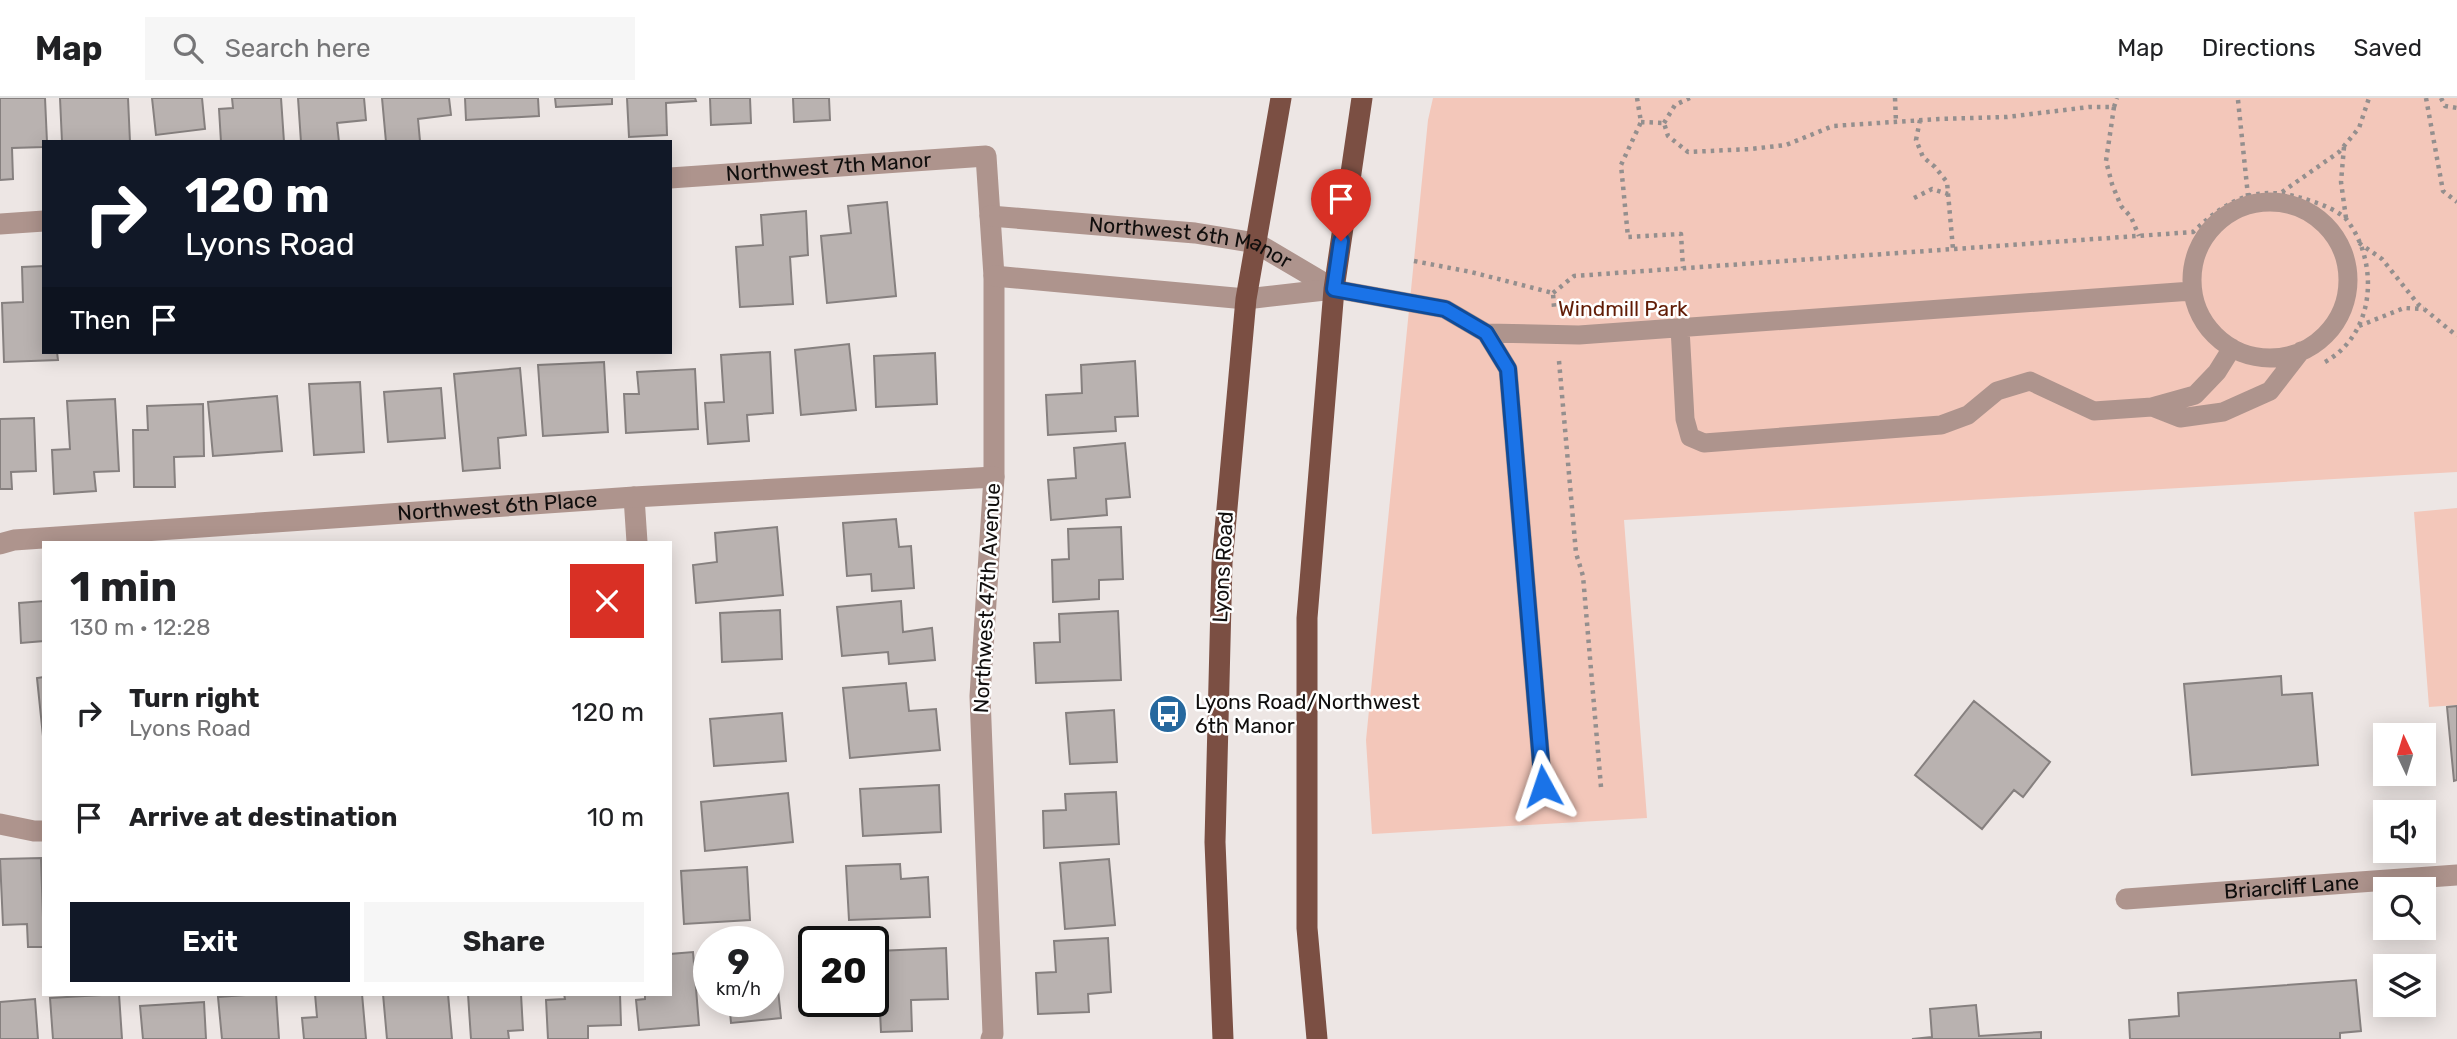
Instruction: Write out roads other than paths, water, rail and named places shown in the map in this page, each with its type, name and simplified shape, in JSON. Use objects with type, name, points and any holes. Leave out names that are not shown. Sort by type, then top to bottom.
[{"type":"main road","name":"Lyons Road","points":[[1223,1039],[1215,842],[1221,589],[1246,299],[1281,98]]},
{"type":"main road","points":[[1317,1039],[1307,928],[1307,618],[1334,289],[1362,98]]},
{"type":"street","name":"Northwest 7th Manor","points":[[672,178],[986,156]]},
{"type":"street","name":"Northwest 47th Avenue","points":[[986,156],[994,276],[994,477],[980,696],[993,1034],[990,1039]]},
{"type":"street","name":"Northwest 6th Manor","points":[[990,216],[1195,233],[1256,243],[1334,289]]},
{"type":"street","points":[[0,224],[42,221]]},
{"type":"street","name":"Northwest 6th Manor","points":[[994,276],[1246,299],[1334,289]]},
{"type":"street","name":"Northwest 6th Place","points":[[0,544],[14,540],[634,497],[994,477]]},
{"type":"street","points":[[634,497],[637,541]]},
{"type":"street","points":[[0,824],[42,831]]},
{"type":"street","name":"Briarcliff Lane","points":[[2126,898],[2457,875]]},
{"type":"lane","points":[[2258,202],[2279,202],[2299,207],[2317,217],[2332,231],[2342,248],[2348,268],[2348,288],[2343,309],[2333,327],[2319,341],[2301,351],[2281,357],[2261,358],[2232,348],[2208,329],[2198,311],[2192,291],[2192,271],[2197,251],[2206,233],[2221,219],[2239,208],[2258,202]]},
{"type":"lane","points":[[1334,289],[1445,309],[1486,333],[1508,369],[1543,786]]},
{"type":"lane","points":[[1486,333],[1557,335],[1680,328],[2192,291]]},
{"type":"lane","points":[[1680,328],[1685,419],[1690,437],[1704,443],[1941,425],[1968,415],[1997,391],[2030,381],[2094,411],[2152,407],[2195,395],[2217,372],[2232,348]]},
{"type":"lane","points":[[2152,407],[2180,418],[2223,412],[2270,391],[2301,351]]},
{"type":"place","name":"Lyons Road/Northwest 6th Manor","points":[[1168,714]]},
{"type":"park label","name":"Windmill Park","points":[[1623,309]]}]
